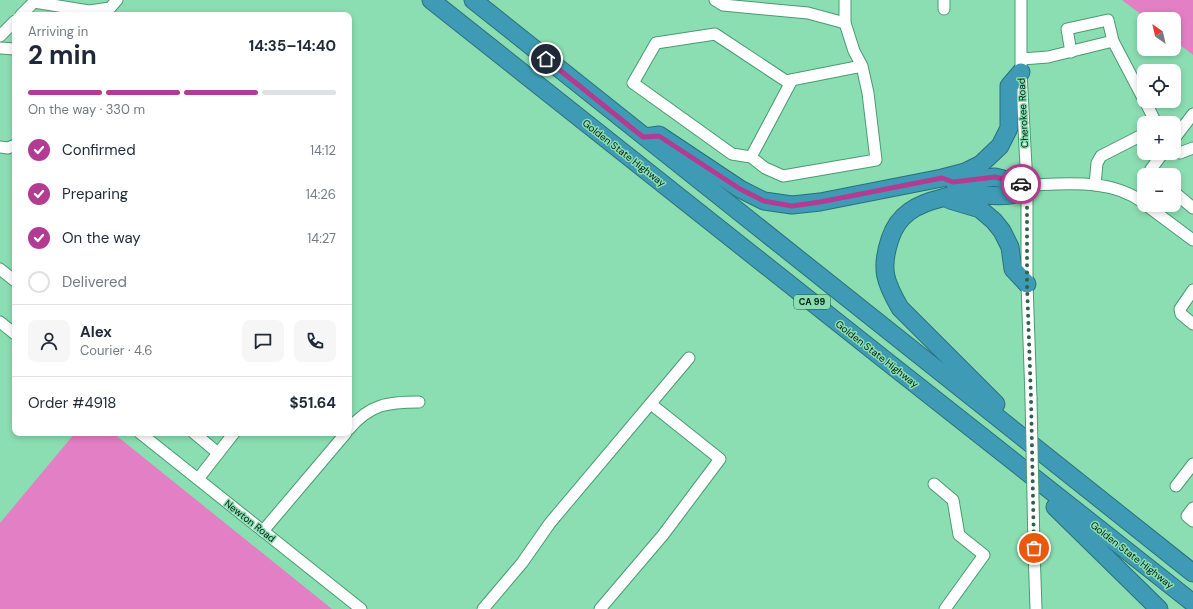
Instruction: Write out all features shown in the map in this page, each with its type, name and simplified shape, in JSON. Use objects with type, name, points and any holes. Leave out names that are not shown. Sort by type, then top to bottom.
[{"type":"highway","name":"Golden State Highway","points":[[431,0],[1193,603]]},
{"type":"highway","name":"CA 99","points":[[473,0],[643,137],[1193,573]]},
{"type":"highway","points":[[643,137],[659,136],[740,189],[764,201],[792,206],[820,202],[942,178],[965,172],[981,164],[1000,146],[1009,128],[1009,86],[1022,66]]},
{"type":"highway","points":[[942,178],[953,182],[995,177],[1027,185]]},
{"type":"highway","points":[[1009,426],[996,404],[900,308],[890,290],[884,273],[885,255],[892,232],[903,217],[914,207],[930,200],[953,195],[1013,194],[1027,185]]},
{"type":"highway","points":[[942,198],[980,209],[994,221],[1002,231],[1010,247],[1013,269],[1027,284]]},
{"type":"highway","points":[[1033,477],[1055,506],[1159,609]]},
{"type":"street","points":[[24,12],[34,2],[89,11],[110,8],[117,0]]},
{"type":"street","points":[[715,0],[723,5],[808,13],[845,23]]},
{"type":"street","points":[[845,0],[845,23],[854,51],[862,66],[868,93],[876,160],[783,176],[765,168],[751,157],[732,154],[633,83],[656,43],[715,34],[786,81],[862,66]]},
{"type":"street","name":"Cherokee Road","points":[[1021,0],[1027,185],[1027,284],[1036,609]]},
{"type":"street","points":[[1071,52],[1067,29],[1108,20],[1113,41],[1137,87]]},
{"type":"street","points":[[0,36],[12,24]]},
{"type":"street","points":[[1022,66],[1113,41]]},
{"type":"street","points":[[0,48],[12,49]]},
{"type":"street","points":[[751,157],[792,80]]},
{"type":"street","points":[[1181,129],[1193,114]]},
{"type":"street","points":[[1095,185],[1097,163],[1101,156],[1137,138]]},
{"type":"street","points":[[0,147],[8,148],[12,146]]},
{"type":"street","points":[[1181,153],[1193,148]]},
{"type":"street","points":[[1027,185],[1095,185],[1114,188],[1137,198]]},
{"type":"street","points":[[1181,198],[1193,208]]},
{"type":"street","points":[[1155,212],[1193,240]]},
{"type":"street","points":[[0,269],[12,279]]},
{"type":"street","points":[[1193,290],[1180,309],[1181,314],[1193,324]]},
{"type":"street","points":[[0,322],[12,332]]},
{"type":"street","points":[[483,609],[522,563],[550,523],[689,358]]},
{"type":"street","points":[[352,426],[357,420],[370,411],[382,405],[401,402],[419,402]]},
{"type":"street","points":[[600,609],[663,535],[720,459],[651,404]]},
{"type":"street","name":"Newton Road","points":[[144,436],[361,609]]},
{"type":"street","points":[[198,436],[218,453]]},
{"type":"street","points":[[198,479],[232,436]]},
{"type":"street","points":[[263,531],[343,436]]},
{"type":"street","points":[[1176,486],[1193,464]]},
{"type":"street","points":[[934,484],[953,500],[959,535],[984,555],[945,609]]},
{"type":"street","points":[[1193,508],[1187,516],[1193,520]]},
{"type":"shaded area","points":[[1122,0],[1193,0],[1193,55],[1181,46],[1181,12],[1138,12]]},
{"type":"shaded area","points":[[72,436],[117,436],[332,609],[0,609],[0,523]]},
{"type":"way so far","points":[[1021,184],[1027,185],[1027,284],[1034,548]]},
{"type":"route","points":[[546,59],[643,137],[659,136],[740,189],[764,201],[792,206],[820,202],[942,178],[953,182],[995,177],[1021,184]]}]
